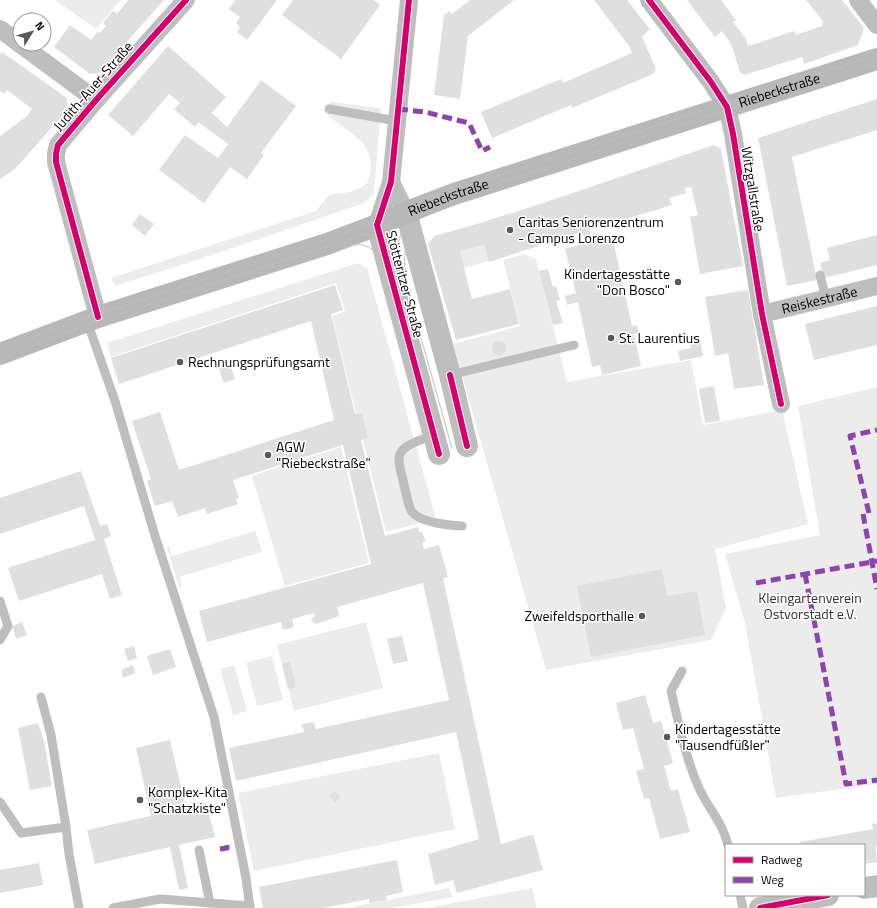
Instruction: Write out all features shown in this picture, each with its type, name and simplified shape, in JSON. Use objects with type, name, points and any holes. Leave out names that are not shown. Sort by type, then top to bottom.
[{"type":"main road","name":"Riebeckstraße","points":[[0,354],[93,319],[327,244],[454,194],[877,59]]},
{"type":"street","name":"Judith-Auer-Straße","points":[[93,319],[56,162],[58,145],[96,100],[186,0]]},
{"type":"street","name":"Witzgallstraße","points":[[649,0],[711,82],[727,107],[733,134],[762,314],[782,404]]},
{"type":"street","points":[[858,0],[877,25]]},
{"type":"street","name":"Stötteritzer Straße","points":[[411,2],[391,182],[377,225],[436,444]]},
{"type":"street","points":[[0,29],[12,38]]},
{"type":"street","points":[[31,52],[96,100]]},
{"type":"street","name":"Stötteritzer Straße","points":[[391,182],[406,212],[468,446]]},
{"type":"street","name":"Reiskestraße","points":[[762,314],[877,286]]},
{"type":"street","points":[[865,888],[877,886]]},
{"type":"street","points":[[760,908],[823,896]]},
{"type":"lane","points":[[329,109],[397,121]]},
{"type":"lane","points":[[820,274],[826,299]]},
{"type":"lane","points":[[93,319],[115,402],[156,539],[214,717],[246,878],[250,907],[160,899],[113,908]]},
{"type":"lane","points":[[450,375],[574,345]]},
{"type":"lane","points":[[436,444],[410,445],[401,451],[399,458],[411,511],[418,517],[424,519],[448,525],[462,526]]},
{"type":"lane","points":[[0,601],[8,626],[0,640]]},
{"type":"lane","points":[[682,672],[671,691],[687,759],[700,790],[715,814],[728,844]]},
{"type":"lane","points":[[41,697],[51,735],[69,854],[79,908]]},
{"type":"lane","points":[[0,802],[21,833],[66,827]]},
{"type":"lane","points":[[199,850],[210,903]]},
{"type":"lane","points":[[740,896],[743,908]]},
{"type":"green space","points":[[55,0],[121,0],[96,29]]},
{"type":"green space","points":[[330,102],[381,108],[374,192],[368,200],[361,204],[218,253],[115,286],[111,278],[316,211],[329,195],[350,192],[367,183],[370,177],[371,164],[367,151],[360,140],[328,116]]},
{"type":"green space","points":[[484,245],[489,261],[464,268],[460,251]]},
{"type":"green space","points":[[523,254],[536,259],[567,382],[691,360],[703,425],[782,410],[808,524],[715,549],[726,608],[711,640],[546,670],[453,344],[520,326],[503,260]]},
{"type":"green space","points":[[358,263],[367,268],[436,519],[386,532],[332,317],[345,311],[336,283],[111,357],[107,343]]},
{"type":"green space","name":"Kleingartenverein Ostvorstadt e.V.","points":[[877,387],[877,784],[776,798],[745,623],[725,554],[820,535],[798,406]]},
{"type":"green space","points":[[341,447],[369,563],[285,586],[252,476]]},
{"type":"green space","points":[[255,531],[262,552],[179,577],[182,587],[179,587],[167,547],[169,546],[172,556]]},
{"type":"green space","points":[[366,622],[383,688],[294,711],[277,645]]},
{"type":"green space","points":[[272,656],[283,700],[257,706],[246,663]]},
{"type":"green space","points":[[234,665],[247,711],[233,715],[220,669]]},
{"type":"green space","points":[[439,753],[455,829],[254,871],[238,793]]},
{"type":"green space","points":[[449,888],[452,897],[392,908],[347,908]]},
{"type":"green space","points":[[532,888],[537,908],[427,908]]},
{"type":"building","points":[[128,0],[164,0],[99,73],[90,74],[54,47],[70,25],[91,40],[98,31],[100,33],[106,26],[103,23],[113,11],[117,14]]},
{"type":"building","points":[[235,0],[277,0],[247,40],[237,32],[240,27],[236,23],[240,17],[229,9]]},
{"type":"building","points":[[293,0],[374,0],[380,5],[341,59],[282,15]]},
{"type":"building","points":[[470,0],[514,0],[468,36],[460,99],[434,95],[444,15],[450,11],[452,14]]},
{"type":"building","points":[[594,0],[627,0],[650,29],[642,37],[656,69],[653,74],[572,108],[571,105],[492,138],[481,112],[561,79],[563,83],[632,53],[629,46]]},
{"type":"building","points":[[687,0],[721,0],[736,20],[733,22],[746,39],[748,46],[794,31],[796,35],[822,26],[823,21],[806,0],[842,0],[864,28],[858,45],[804,64],[802,57],[744,75],[740,72],[731,44],[722,31],[715,37]]},
{"type":"building","points":[[168,46],[226,97],[212,113],[227,127],[261,80],[296,106],[261,153],[264,155],[247,179],[230,167],[204,203],[159,170],[185,135],[218,158],[228,144],[198,122],[195,127],[174,109],[180,103],[169,94],[133,136],[108,115]]},
{"type":"building","points":[[2,52],[67,98],[68,109],[15,169],[0,179],[0,136],[27,116],[32,109],[7,90],[4,94],[0,91],[0,55]]},
{"type":"building","points":[[877,99],[877,130],[792,157],[817,280],[787,286],[758,138]]},
{"type":"building","points":[[714,145],[721,149],[743,266],[700,274],[690,217],[698,215],[691,187],[685,188],[686,193],[669,198],[672,205],[589,230],[593,241],[612,235],[632,326],[637,325],[639,333],[634,334],[641,366],[602,375],[600,365],[592,367],[578,302],[567,305],[565,296],[576,293],[565,249],[586,243],[582,232],[489,262],[484,245],[460,251],[472,299],[510,289],[519,324],[456,340],[428,244],[434,236],[543,203]]},
{"type":"building","points":[[140,214],[154,224],[145,236],[132,225]]},
{"type":"building","points":[[877,235],[877,265],[824,278],[820,263],[830,260],[827,248]]},
{"type":"building","points":[[548,269],[553,287],[556,286],[560,300],[556,301],[563,323],[553,325],[539,271]]},
{"type":"building","points":[[335,285],[343,310],[331,314],[355,414],[362,413],[368,438],[361,440],[385,536],[418,527],[419,532],[421,531],[426,540],[422,543],[424,549],[439,545],[448,577],[443,578],[501,844],[533,834],[543,870],[457,893],[453,880],[435,885],[428,854],[479,839],[456,732],[236,781],[229,748],[304,732],[302,724],[314,722],[316,729],[449,700],[423,583],[337,607],[339,614],[337,617],[316,624],[312,622],[311,619],[315,616],[314,613],[292,619],[294,627],[283,630],[281,622],[207,642],[199,611],[371,564],[343,445],[233,480],[239,498],[236,499],[238,504],[207,514],[205,508],[178,517],[172,501],[155,506],[147,481],[151,479],[132,421],[160,412],[179,470],[334,420],[311,321],[119,384],[111,358]]},
{"type":"building","points":[[748,290],[764,385],[734,389],[728,353],[715,356],[705,297]]},
{"type":"building","points":[[877,306],[877,345],[814,360],[805,324]]},
{"type":"building","points":[[700,339],[703,356],[680,361],[678,351],[691,348],[690,342]]},
{"type":"building","points":[[499,341],[504,343],[506,348],[504,353],[499,355],[494,353],[492,348],[494,343]]},
{"type":"building","points":[[230,365],[235,379],[224,383],[219,369]]},
{"type":"building","points":[[714,386],[720,421],[705,423],[699,389]]},
{"type":"building","points":[[81,471],[100,526],[107,524],[111,536],[104,539],[122,595],[110,599],[102,574],[19,601],[8,568],[95,540],[84,506],[0,534],[0,498]]},
{"type":"building","name":"Zweifeldsporthalle","points":[[662,569],[667,596],[697,591],[705,635],[591,657],[577,586]]},
{"type":"building","points":[[22,622],[27,635],[16,639],[12,626]]},
{"type":"building","points":[[402,636],[408,661],[393,664],[387,639]]},
{"type":"building","points":[[134,646],[137,658],[128,661],[124,649]]},
{"type":"building","points":[[170,649],[176,667],[153,675],[147,656]]},
{"type":"building","points":[[290,662],[296,687],[288,689],[282,664]]},
{"type":"building","points":[[133,665],[135,673],[123,678],[121,670]]},
{"type":"building","points":[[645,695],[653,723],[661,721],[673,763],[664,766],[671,791],[678,789],[690,832],[660,839],[649,798],[644,799],[636,771],[644,769],[633,728],[623,730],[616,703]]},
{"type":"building","points":[[38,723],[44,741],[52,786],[30,790],[18,728]]},
{"type":"building","points":[[170,740],[186,808],[206,803],[215,837],[179,845],[188,888],[179,890],[170,847],[95,864],[87,830],[151,816],[136,748]]},
{"type":"building","points":[[335,791],[341,797],[335,802],[329,796]]},
{"type":"building","points":[[877,823],[877,848],[875,844],[877,862],[865,864],[865,844],[801,844],[800,842],[873,829],[872,824]]},
{"type":"building","points":[[397,860],[403,892],[386,896],[387,900],[369,903],[369,899],[323,908],[263,908],[259,887]]},
{"type":"building","points":[[39,863],[43,885],[0,893],[0,870]]},
{"type":"tram line","points":[[0,351],[51,330],[86,318],[340,235],[438,195],[877,55]]},
{"type":"tram line","points":[[0,358],[89,324],[365,234],[439,202],[877,62]]},
{"type":"tram line","points":[[405,271],[405,252],[409,236],[417,222],[431,209]]},
{"type":"tram line","points":[[414,213],[406,224],[398,244],[396,254],[398,274],[444,451]]},
{"type":"tram line","points":[[362,234],[375,237],[386,245],[401,267],[452,448]]},
{"type":"tram line","points":[[342,244],[352,243],[369,247],[382,257],[395,280]]},
{"type":"marked path","points":[[398,109],[425,112],[469,123],[482,151],[490,147]]},
{"type":"marked path","points":[[869,513],[850,436],[877,430]]},
{"type":"marked path","points":[[863,514],[877,589]]},
{"type":"marked path","points":[[756,583],[877,561]]},
{"type":"marked path","points":[[805,574],[846,784],[877,780]]},
{"type":"marked path","points":[[220,849],[227,848],[226,842]]},
{"type":"cycle path","points":[[98,317],[56,162],[58,145],[96,100],[186,0]]},
{"type":"cycle path","points":[[409,0],[391,182],[377,225],[439,454]]},
{"type":"cycle path","points":[[649,0],[711,82],[727,107],[733,134],[762,314],[781,404]]},
{"type":"cycle path","points":[[450,375],[467,446]]},
{"type":"cycle path","points":[[760,908],[823,896]]},
{"type":"place","name":"Caritas Seniorenzentrum - Campus Lorenzo","points":[[510,230]]},
{"type":"place","name":"Kindertagesstätte \"Don Bosco\"","points":[[678,282]]},
{"type":"place","name":"St. Laurentius","points":[[611,338]]},
{"type":"place","name":"Rechnungsprüfungsamt","points":[[180,362]]},
{"type":"place","name":"AGW \"Riebeckstraße\"","points":[[268,455]]},
{"type":"place","name":"Zweifeldsporthalle","points":[[642,616]]},
{"type":"place","name":"Kindertagesstätte \"Tausendfüßler\"","points":[[667,737]]},
{"type":"place","name":"Komplex-Kita \"Schatzkiste\"","points":[[140,800]]}]
